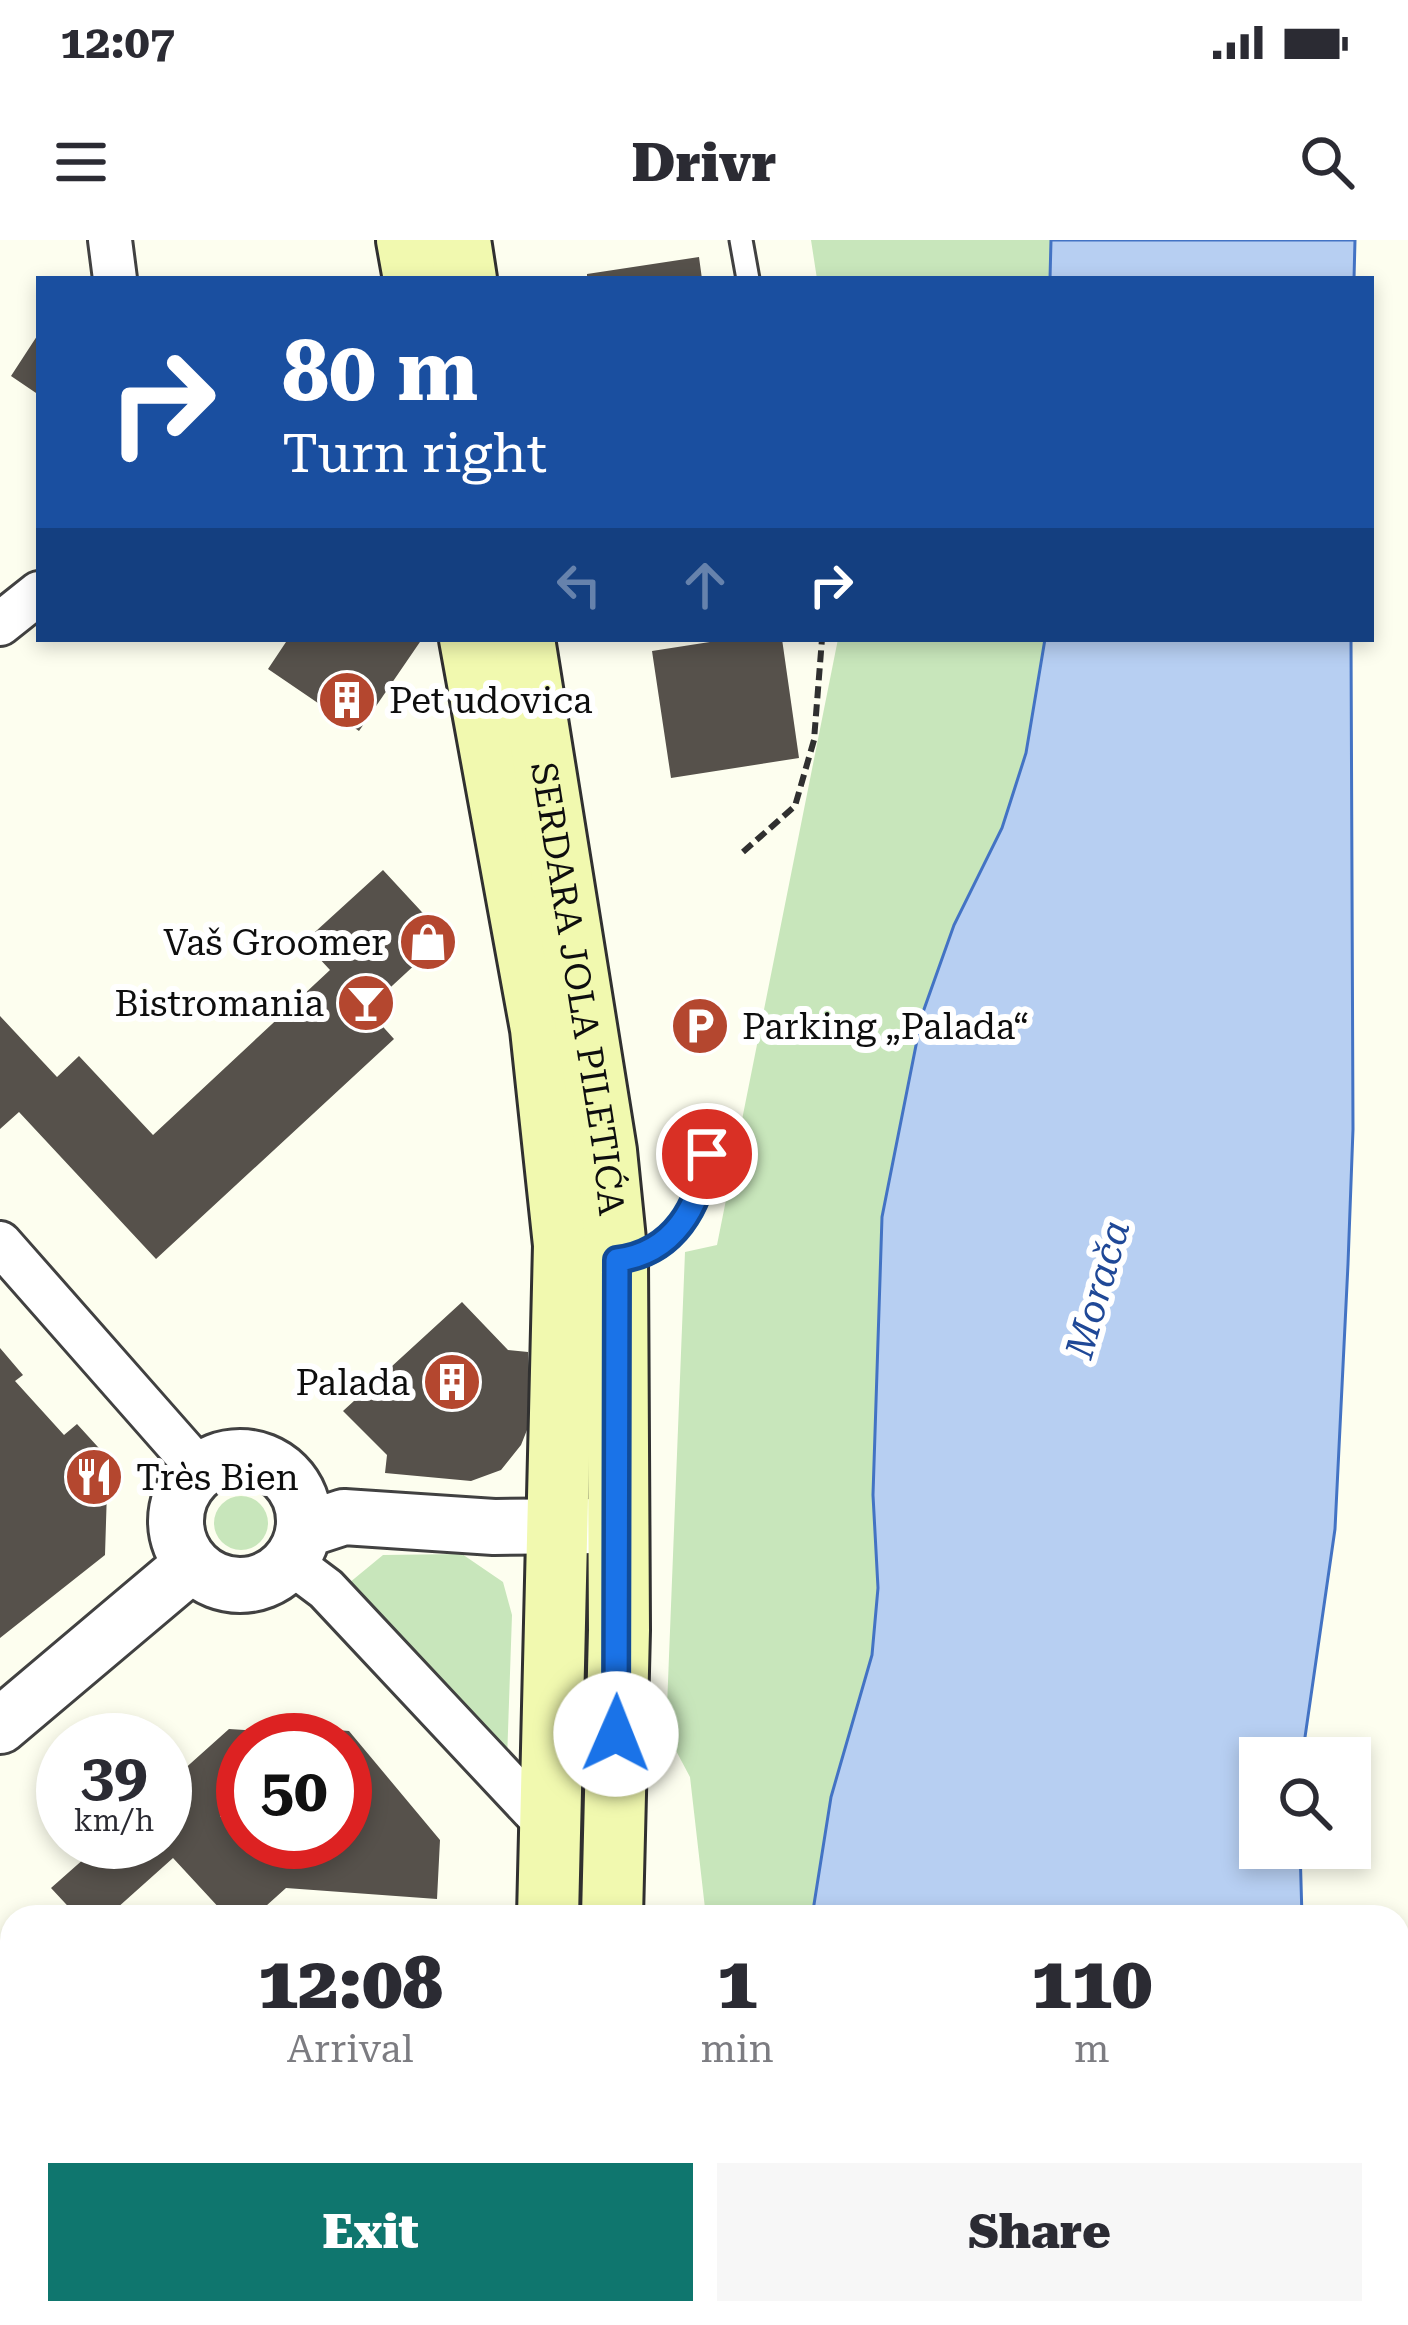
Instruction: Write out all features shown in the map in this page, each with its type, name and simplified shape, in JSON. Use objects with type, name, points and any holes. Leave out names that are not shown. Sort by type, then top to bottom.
[{"type":"main road","points":[[407,240],[413,276]]},
{"type":"main road","points":[[460,240],[466,276]]},
{"type":"main road","name":"SERDARA JOLA PILETIĆA","points":[[471,642],[541,1029],[564,1244],[548,1905]]},
{"type":"main road","name":"SERDARA JOLA PILETIĆA","points":[[524,642],[602,1128],[617,1260],[619,1630],[611,1905]]},
{"type":"street","points":[[110,240],[116,276]]},
{"type":"street","points":[[0,624],[36,595]]},
{"type":"street","points":[[0,1243],[200,1470]]},
{"type":"street","points":[[550,1828],[326,1589],[297,1546],[303,1507],[295,1486],[280,1470],[260,1460],[229,1457],[200,1470],[178,1505],[176,1526],[192,1564],[214,1580],[242,1585],[268,1579],[297,1546],[344,1517],[554,1527],[617,1525]]},
{"type":"street","points":[[0,1726],[192,1564]]},
{"type":"lane","points":[[741,240],[747,276]]},
{"type":"lane","points":[[617,1260],[647,1252],[676,1231],[703,1184],[707,1154]]},
{"type":"path","points":[[743,852],[795,806],[814,740],[822,642]]},
{"type":"green space","points":[[811,240],[1051,240],[1050,276],[817,276]]},
{"type":"green space","points":[[837,642],[1044,642],[1026,753],[1002,828],[954,925],[922,1015],[882,1217],[873,1495],[878,1588],[872,1655],[831,1797],[814,1905],[705,1905],[690,1777],[666,1732],[685,1252],[717,1245]]},
{"type":"green space","points":[[241,1496],[260,1504],[268,1523],[260,1542],[241,1550],[222,1542],[214,1523],[222,1504]]},
{"type":"green space","points":[[462,1554],[503,1582],[512,1615],[507,1760],[349,1583],[383,1555]]},
{"type":"water","points":[[1051,240],[1355,240],[1354,276],[1050,276]]},
{"type":"water","name":"Morača","points":[[1044,642],[1351,642],[1353,1129],[1335,1529],[1305,1737],[1239,1737],[1239,1869],[1301,1869],[1302,1905],[814,1905],[831,1797],[872,1655],[878,1588],[873,1495],[882,1217],[922,1015],[954,925],[1002,828],[1026,753]]},
{"type":"building","points":[[699,257],[702,276],[587,276]]},
{"type":"building","points":[[36,338],[36,393],[11,376]]},
{"type":"building","name":"Pet udovica","points":[[286,642],[420,642],[359,731],[268,669]]},
{"type":"building","points":[[710,642],[782,642],[799,758],[671,778],[652,651]]},
{"type":"building","points":[[383,870],[445,937],[367,1009],[394,1039],[156,1259],[19,1112],[0,1129],[0,1016],[57,1077],[79,1056],[153,1135],[330,970],[304,942]]},
{"type":"building","name":"Palada","points":[[462,1302],[508,1350],[528,1352],[531,1420],[521,1445],[501,1470],[471,1481],[385,1473],[387,1455],[343,1411]]},
{"type":"building","points":[[0,1348],[23,1375],[15,1381],[64,1435],[77,1424],[108,1458],[105,1555],[0,1638]]},
{"type":"building","points":[[216,1741],[216,1869],[372,1869],[372,1759],[440,1840],[437,1899],[286,1888],[267,1905],[216,1905],[183,1869],[192,1869],[192,1762]]},
{"type":"building","points":[[72,1869],[161,1869],[120,1905],[67,1905],[51,1888]]},
{"type":"place","name":"Pet udovica","points":[[347,700]]},
{"type":"place","name":"Vaš Groomer","points":[[428,942]]},
{"type":"place","name":"Bistromania","points":[[366,1003]]},
{"type":"place","name":"Parking „Palada“","points":[[700,1026]]},
{"type":"place","name":"Palada","points":[[452,1382]]},
{"type":"place","name":"Très Bien","points":[[94,1477]]},
{"type":"route","points":[[616,1734],[617,1260],[637,1257],[676,1231],[703,1184],[707,1154]]}]
